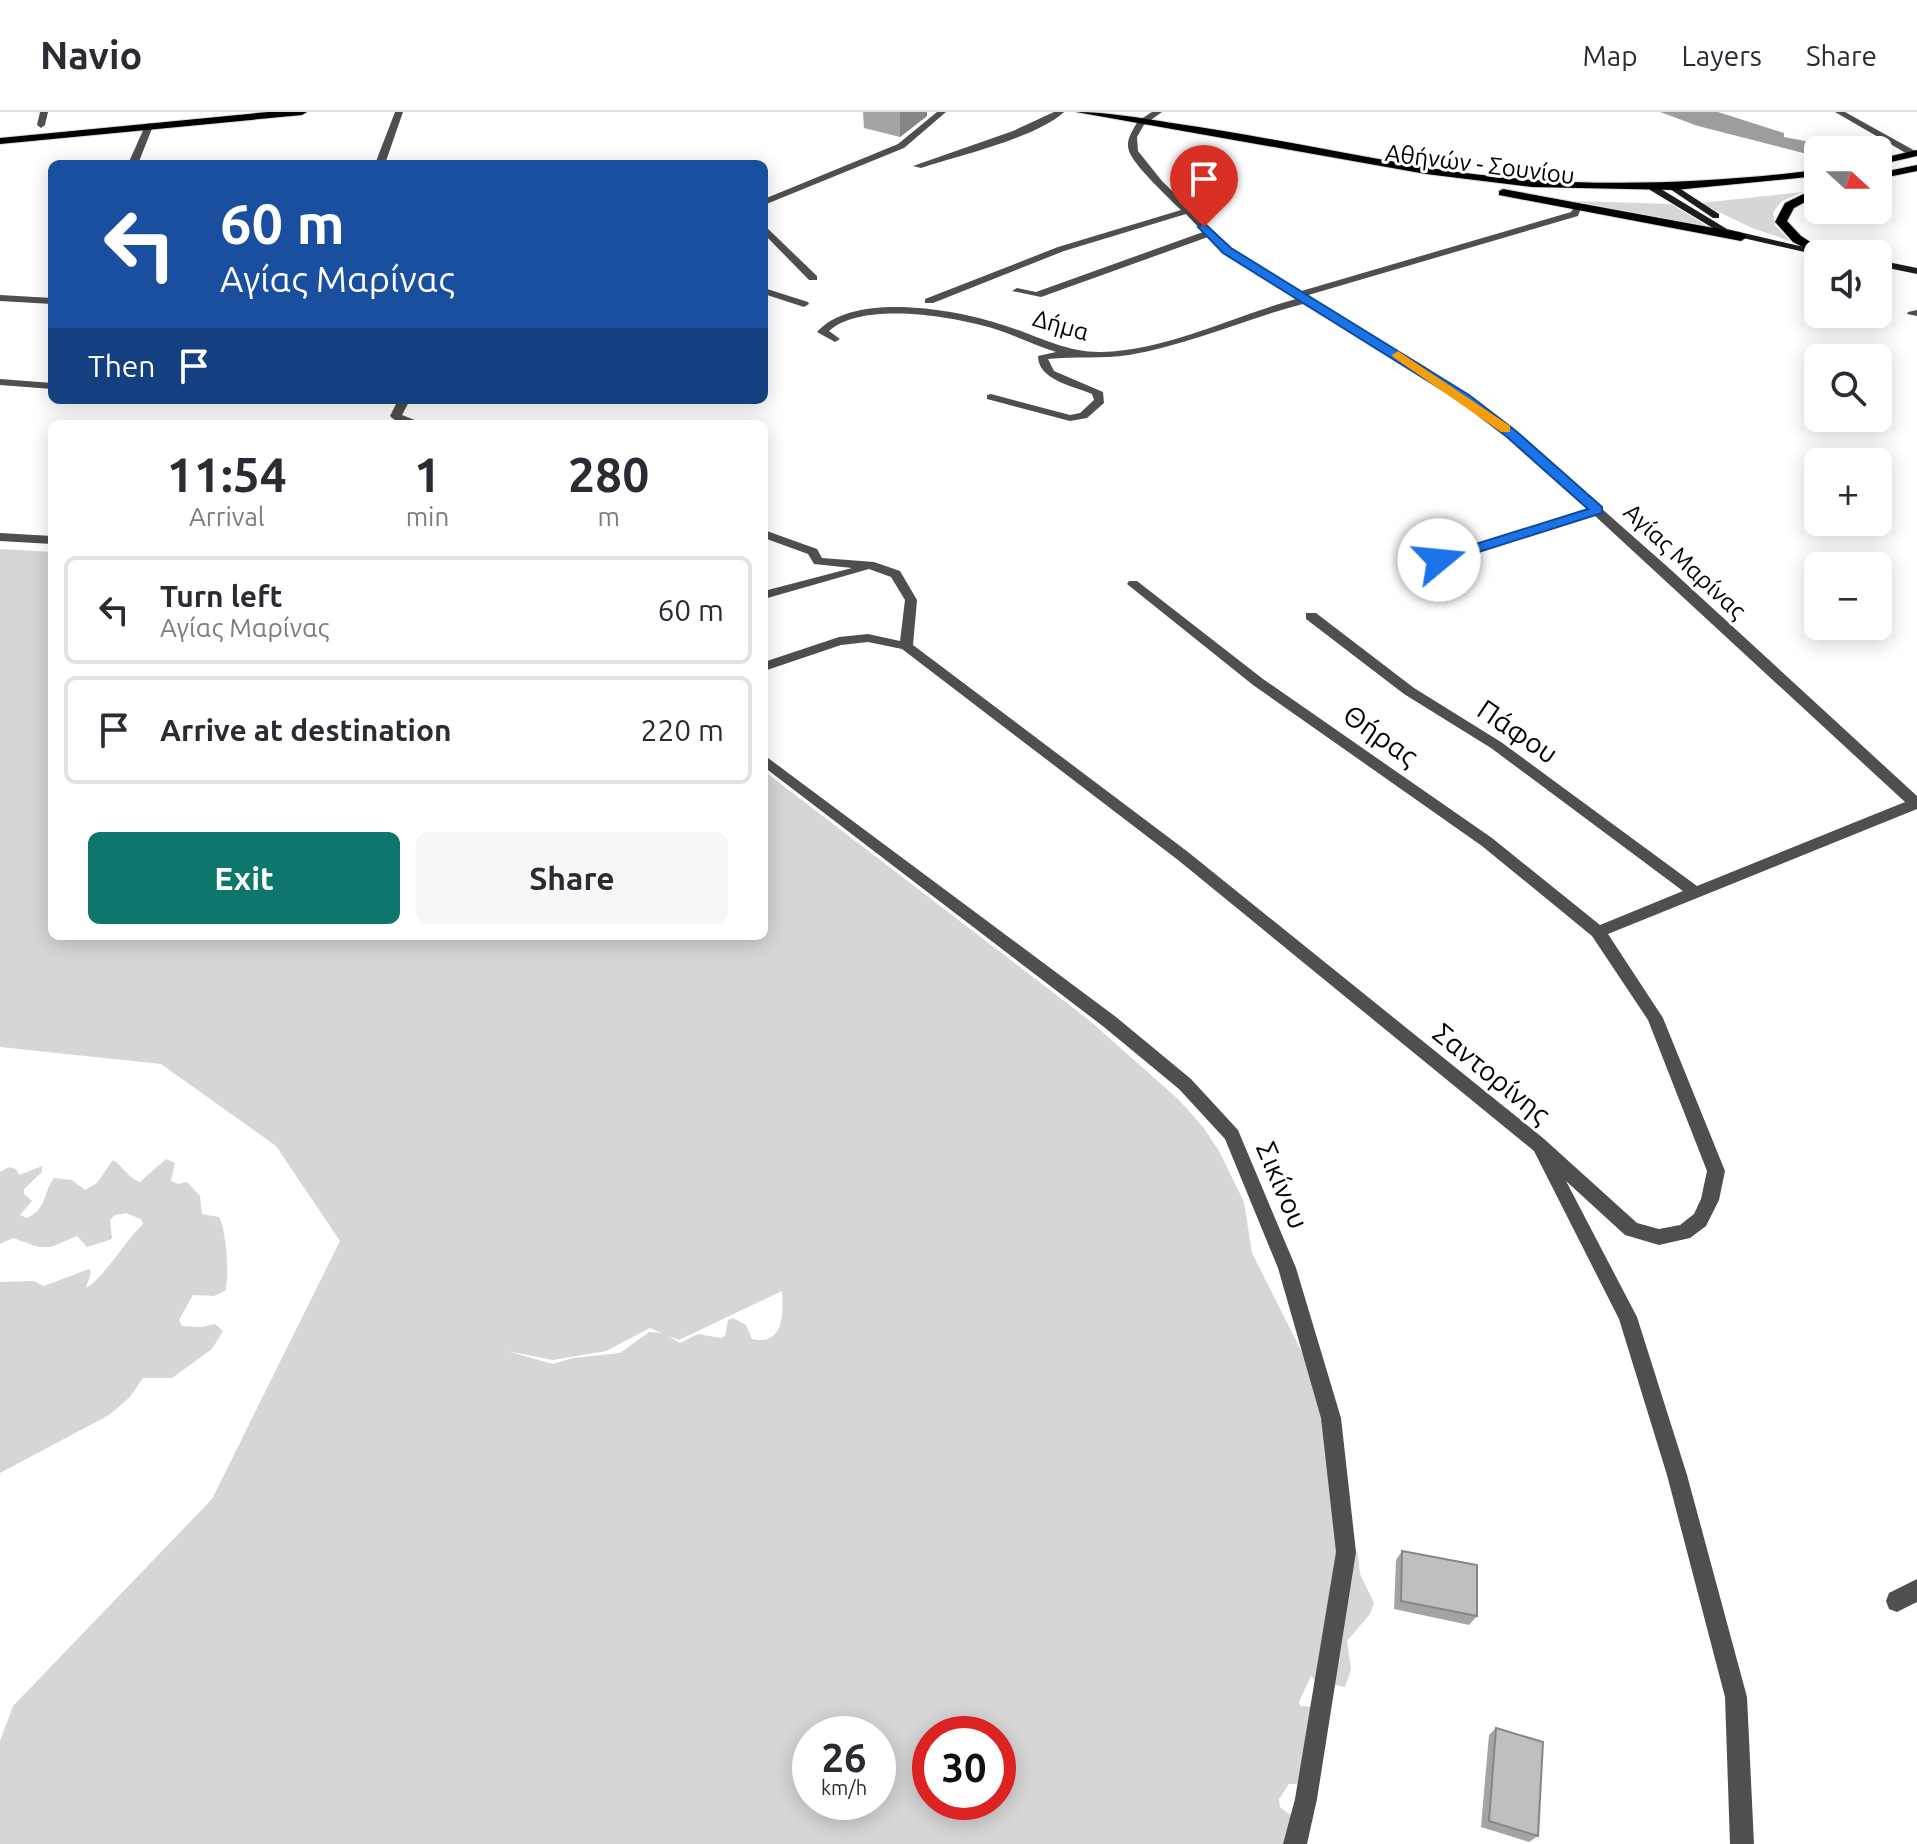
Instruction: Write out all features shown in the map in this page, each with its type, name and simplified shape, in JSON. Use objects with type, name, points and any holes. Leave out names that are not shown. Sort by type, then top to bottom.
[{"type":"main road","points":[[0,141],[302,112]]},
{"type":"main road","name":"Αθήνών - Σουνίου","points":[[1081,112],[1141,123],[1188,127],[1496,181],[1653,188],[1690,199],[1804,190]]},
{"type":"main road","name":"Αθήνών - Σουνίου","points":[[1141,123],[1181,137],[1495,192],[1590,199],[1672,194],[1804,175]]},
{"type":"main road","points":[[1892,159],[1915,154]]},
{"type":"main road","points":[[1892,173],[1917,168]]},
{"type":"main road","points":[[1495,192],[1804,249]]},
{"type":"main road","points":[[1672,194],[1712,226],[1741,237]]},
{"type":"main road","points":[[1804,196],[1791,203],[1782,214],[1781,222],[1804,243]]},
{"type":"main road","points":[[1690,199],[1734,226],[1783,245]]},
{"type":"main road","points":[[1892,266],[1917,271]]},
{"type":"street","points":[[41,125],[44,112]]},
{"type":"street","points":[[381,160],[399,112]]},
{"type":"street","points":[[768,200],[901,146],[942,112]]},
{"type":"street","points":[[918,166],[1034,126],[1060,112]]},
{"type":"street","points":[[1141,123],[1158,112]]},
{"type":"street","points":[[1839,112],[1915,154]]},
{"type":"street","name":"Αγίας Μαρίνας","points":[[1141,123],[1133,137],[1133,151],[1145,168],[1227,250],[1301,298],[1388,348],[1464,398],[1511,434],[1916,804]]},
{"type":"street","points":[[135,160],[149,126]]},
{"type":"street","name":"Δήμα","points":[[835,339],[822,332],[833,320],[865,311],[895,311],[984,323],[1076,354],[1115,354],[1575,214],[1579,207]]},
{"type":"street","points":[[929,301],[1061,249],[1187,211]]},
{"type":"street","points":[[768,232],[813,278]]},
{"type":"street","points":[[1017,291],[1037,295],[1210,233]]},
{"type":"street","points":[[768,292],[804,304]]},
{"type":"street","points":[[0,298],[48,301]]},
{"type":"street","points":[[991,397],[1070,418],[1083,416],[1100,401],[1097,392],[1050,373],[1043,363],[1043,356],[1076,354]]},
{"type":"street","points":[[0,382],[48,386]]},
{"type":"street","points":[[402,404],[396,416],[402,420]]},
{"type":"street","points":[[1412,568],[1597,510]]},
{"type":"street","points":[[768,535],[813,552],[818,561],[874,566],[896,574],[911,600],[906,646],[868,638],[839,641],[768,666]]},
{"type":"street","points":[[0,537],[48,540]]},
{"type":"street","points":[[768,594],[874,566]]},
{"type":"street","name":"Θήρας","points":[[1133,584],[1258,682],[1487,842],[1598,932]]},
{"type":"street","name":"Πάφου","points":[[1311,616],[1409,691],[1496,745],[1695,892]]},
{"type":"street","name":"Σαντορίνης","points":[[906,646],[1183,856],[1537,1143],[1631,1229],[1659,1237],[1684,1232],[1700,1220],[1710,1200],[1716,1171],[1655,1018],[1598,932]]},
{"type":"street","name":"Σικίνου","points":[[768,763],[1110,1022],[1185,1084],[1232,1135],[1287,1268],[1331,1418],[1346,1552],[1306,1799],[1295,1844]]},
{"type":"street","points":[[1598,932],[1916,804]]},
{"type":"street","points":[[1537,1143],[1628,1317],[1672,1460],[1736,1697],[1742,1844]]},
{"type":"street","points":[[1897,1601],[1917,1590]]},
{"type":"shaded area","points":[[1660,112],[1718,112],[1784,133],[1784,137],[1804,141],[1804,153],[1698,126]]},
{"type":"shaded area","points":[[1803,192],[1782,201],[1773,212],[1775,225],[1790,241],[1752,228],[1700,203]]},
{"type":"shaded area","points":[[1574,201],[1671,204],[1712,229]]},
{"type":"shaded area","points":[[0,549],[48,552],[48,940],[768,940],[768,774],[1089,1020],[1179,1100],[1219,1151],[1244,1202],[1252,1253],[1319,1386],[1332,1502],[1358,1555],[1360,1574],[1374,1603],[1370,1614],[1347,1641],[1351,1669],[1345,1687],[1316,1681],[1311,1676],[1299,1702],[1300,1706],[1313,1707],[1307,1777],[1296,1784],[1289,1784],[1279,1799],[1280,1807],[1309,1829],[1305,1844],[0,1844],[0,1741],[13,1706],[212,1499],[340,1241],[276,1146],[161,1064],[0,1047]],"holes":[[[782,1291],[782,1309],[776,1333],[763,1340],[752,1339],[746,1325],[733,1318],[728,1320],[725,1336],[721,1338],[698,1334],[680,1343],[668,1336],[679,1340]],[[650,1328],[662,1333],[649,1332],[620,1353],[573,1358],[553,1364],[507,1351],[553,1360],[606,1351]]]},
{"type":"shaded area","points":[[166,1159],[175,1163],[171,1181],[178,1184],[187,1182],[200,1196],[202,1214],[219,1217],[226,1253],[225,1291],[214,1296],[193,1295],[179,1320],[182,1326],[215,1324],[223,1331],[212,1349],[172,1378],[143,1378],[130,1397],[109,1415],[0,1473],[0,1282],[34,1281],[44,1286],[89,1269],[91,1272],[86,1288],[100,1276],[143,1224],[141,1219],[126,1213],[115,1215],[110,1220],[112,1239],[87,1247],[77,1236],[51,1247],[38,1247],[13,1238],[0,1244],[0,1172],[9,1167],[16,1169],[19,1175],[42,1166],[42,1172],[24,1189],[24,1194],[32,1201],[20,1215],[27,1218],[42,1205],[54,1178],[72,1180],[85,1190],[97,1183],[113,1160],[140,1182]]},
{"type":"building","points":[[1402,1551],[1477,1565],[1477,1616],[1401,1601]]},
{"type":"building","points":[[1496,1728],[1543,1742],[1538,1836],[1489,1821]]},
{"type":"slow traffic","points":[[1398,355],[1505,429]]},
{"type":"route","points":[[1204,227],[1227,250],[1464,398],[1511,434],[1597,510],[1439,560]]}]
